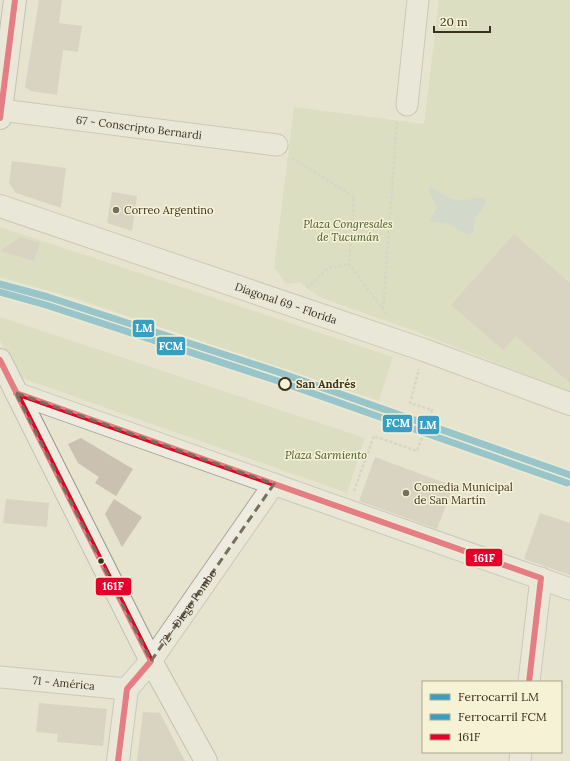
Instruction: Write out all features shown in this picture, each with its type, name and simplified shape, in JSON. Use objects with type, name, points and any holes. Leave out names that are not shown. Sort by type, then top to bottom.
[{"type":"street","points":[[1,114],[15,0]]},
{"type":"street","points":[[406,105],[418,0]]},
{"type":"street","name":"67 - Conscripto Bernardi","points":[[1,114],[277,145]]},
{"type":"street","name":"Diagonal 69 - Florida","points":[[0,206],[424,350],[570,404]]},
{"type":"street","points":[[0,360],[151,661],[206,761]]},
{"type":"street","points":[[16,393],[570,589]]},
{"type":"street","name":"72 - Diego Pombo","points":[[127,689],[151,661],[274,484]]},
{"type":"street","points":[[529,681],[541,578]]},
{"type":"street","name":"71 - América","points":[[0,677],[127,689]]},
{"type":"street","points":[[118,761],[127,689]]},
{"type":"path","points":[[277,145],[288,156],[354,197],[349,264],[383,310],[397,120],[406,105]]},
{"type":"path","points":[[297,307],[307,288],[328,268],[349,264]]},
{"type":"path","points":[[348,511],[374,436],[417,451],[432,410],[410,403],[416,380]]},
{"type":"highlighted area","points":[[16,393],[274,484],[151,661]]},
{"type":"green space","name":"Plaza Congresales de Tucumán","points":[[439,0],[570,0],[570,392],[409,329],[319,297],[299,282],[286,284],[274,267],[294,107],[424,124]]},
{"type":"green space","points":[[0,227],[393,357],[379,401],[71,297],[0,277]]},
{"type":"green space","name":"Plaza Sarmiento","points":[[0,317],[365,438],[347,493],[19,377],[0,340]]},
{"type":"shaded area","points":[[431,187],[449,198],[456,200],[485,198],[487,203],[475,218],[473,232],[467,235],[449,224],[432,222],[430,220],[437,208],[428,189]]},
{"type":"building","points":[[39,0],[62,0],[59,23],[82,26],[78,52],[63,50],[57,95],[31,91],[25,87]]},
{"type":"building","points":[[12,161],[66,168],[61,208],[16,193],[9,183]]},
{"type":"building","points":[[112,192],[137,196],[132,231],[107,223]]},
{"type":"building","points":[[514,234],[570,283],[570,383],[516,336],[503,350],[451,305]]},
{"type":"building","points":[[21,237],[40,243],[34,261],[0,251]]},
{"type":"building","points":[[81,438],[133,469],[116,496],[95,483],[99,477],[78,463],[68,444]]},
{"type":"building","name":"Comedia Municipal de San Martín","points":[[375,457],[453,486],[437,529],[359,501]]},
{"type":"building","points":[[6,499],[49,503],[47,527],[3,523]]},
{"type":"building","points":[[114,499],[142,517],[122,547],[105,514]]},
{"type":"building","points":[[540,513],[570,523],[570,575],[524,559]]},
{"type":"building","points":[[39,703],[107,709],[103,746],[57,742],[58,734],[36,732]]},
{"type":"building","points":[[143,712],[160,713],[185,761],[137,761]]},
{"type":"rail line","name":"LM","points":[[0,284],[48,297],[278,372],[570,475]]},
{"type":"rail line","name":"FCM","points":[[0,292],[46,305],[275,380],[567,483]]},
{"type":"transit line","name":"161F","points":[[0,118],[15,0]]},
{"type":"transit line","name":"161F","points":[[0,360],[151,661],[127,689],[118,761]]},
{"type":"transit line","name":"161F","points":[[16,393],[541,578],[529,681]]},
{"type":"place","name":"Correo Argentino","points":[[116,210]]},
{"type":"place","name":"San Andrés","points":[[285,384]]},
{"type":"place","name":"Comedia Municipal de San Martín","points":[[406,493]]}]
